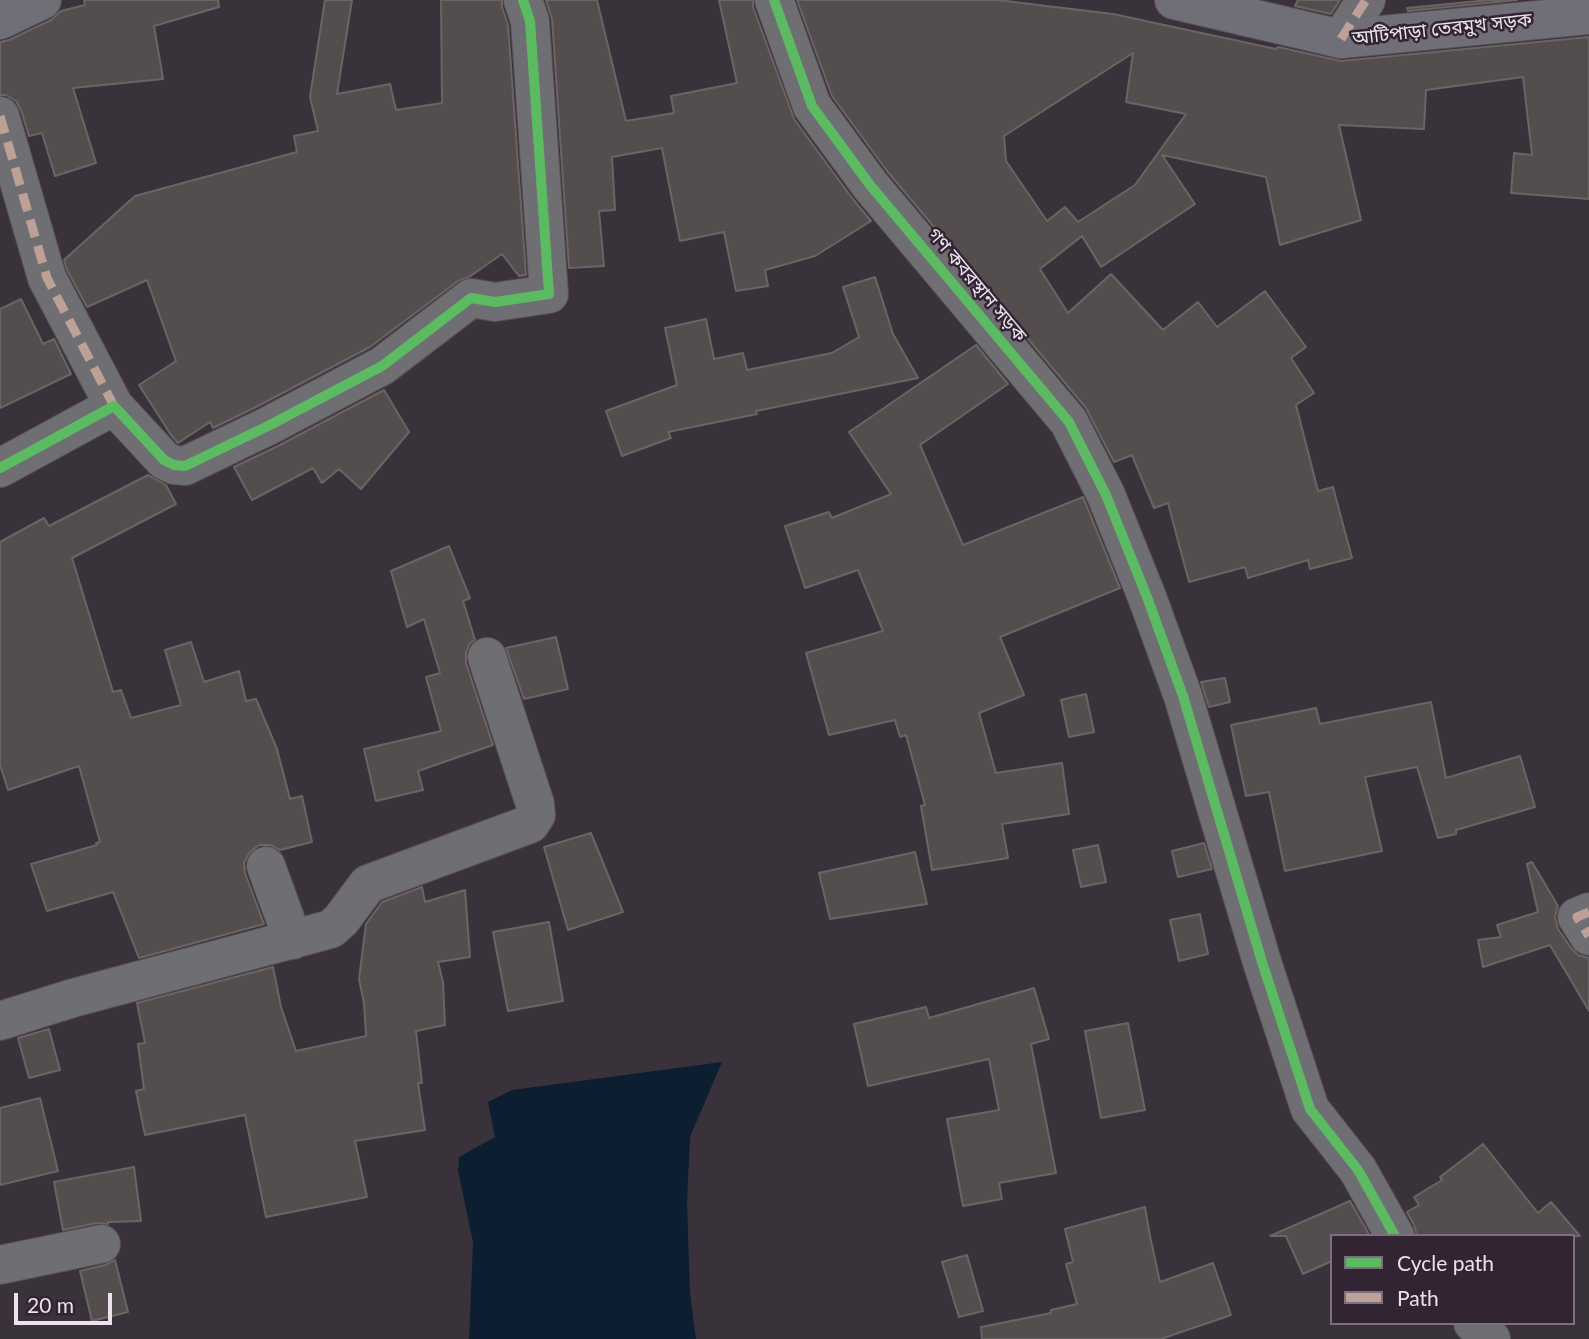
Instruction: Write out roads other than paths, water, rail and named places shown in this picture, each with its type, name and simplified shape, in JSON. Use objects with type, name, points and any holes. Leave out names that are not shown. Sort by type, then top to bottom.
[{"type":"main road","points":[[0,20],[42,0]]},
{"type":"main road","name":"আটিপাড়া তেরমুখ সড়ক","points":[[1174,0],[1341,39],[1589,15]]},
{"type":"street","points":[[0,116],[47,278],[114,406],[164,460],[185,466],[382,366],[471,298],[495,302],[549,294],[530,22],[523,0]]},
{"type":"street","name":"গণ কবরস্থান সড়ক","points":[[774,0],[812,106],[870,185],[1069,422],[1107,495],[1183,696],[1262,962],[1310,1109],[1358,1170],[1394,1234]]},
{"type":"street","points":[[1341,39],[1366,0]]},
{"type":"street","points":[[0,468],[114,406]]},
{"type":"street","points":[[0,1021],[73,998],[331,929],[368,884],[530,824],[536,815],[535,804],[487,657]]},
{"type":"street","points":[[266,866],[293,940]]},
{"type":"street","points":[[1589,912],[1577,916],[1589,936]]},
{"type":"street","points":[[0,1265],[101,1244]]},
{"type":"street","points":[[1475,1325],[1491,1339]]},
{"type":"water","points":[[722,1062],[690,1137],[687,1203],[690,1293],[696,1339],[469,1339],[473,1242],[458,1171],[459,1157],[495,1137],[488,1102],[512,1090]]}]
